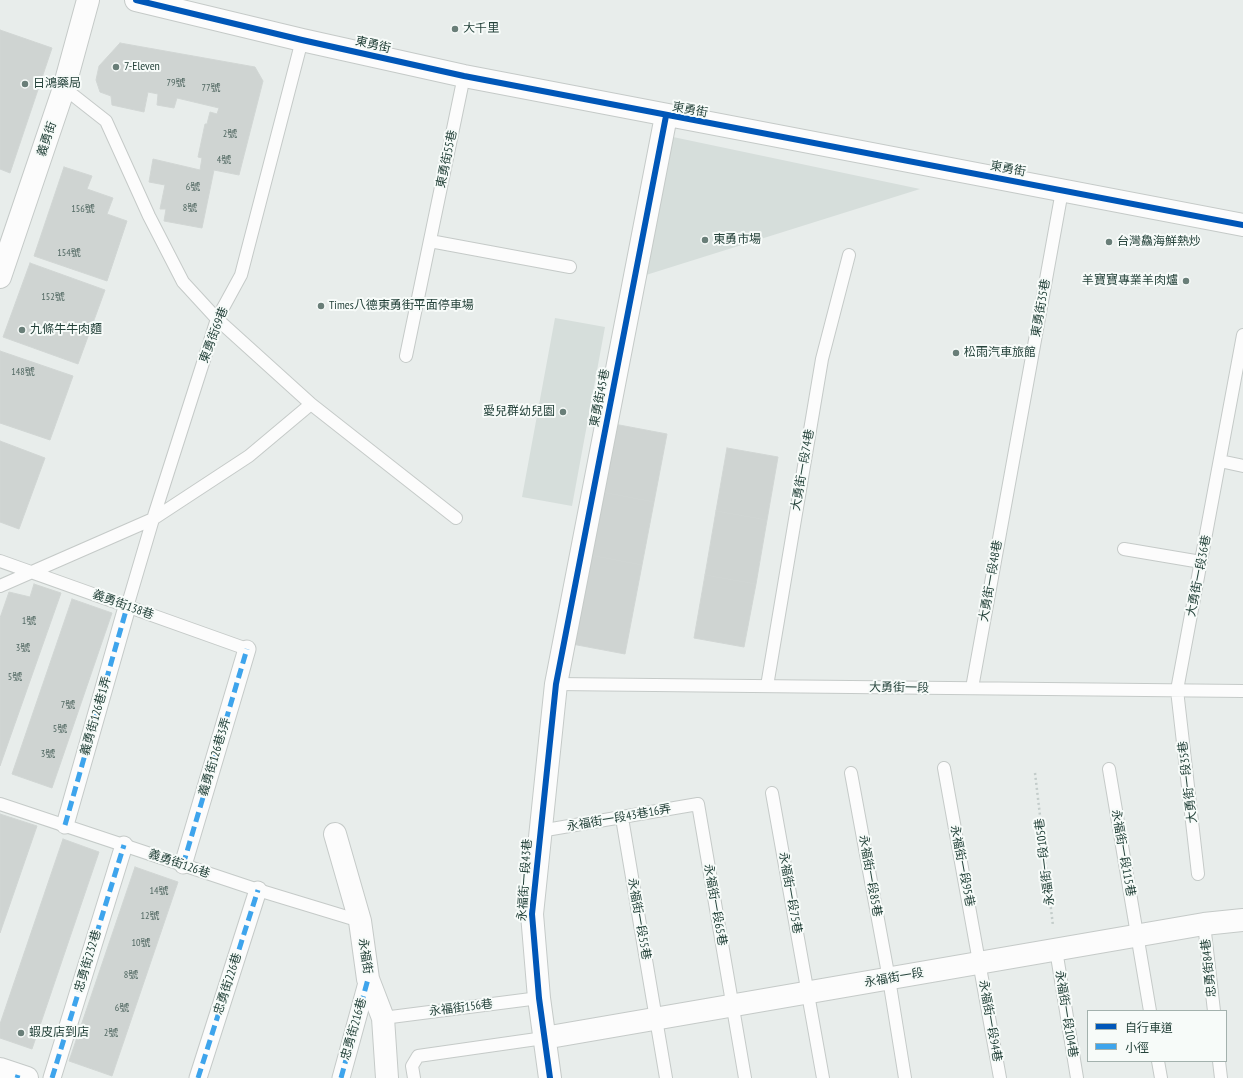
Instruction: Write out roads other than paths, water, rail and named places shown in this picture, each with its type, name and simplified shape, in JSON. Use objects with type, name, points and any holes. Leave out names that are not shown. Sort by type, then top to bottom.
[{"type":"street","name":"義勇街","points":[[0,277],[64,88],[88,0]]},
{"type":"street","name":"東勇街","points":[[136,0],[302,40],[464,76],[666,116],[1243,225]]},
{"type":"street","name":"東勇街45巷","points":[[556,684],[666,116]]},
{"type":"street","name":"義勇街126巷1弄","points":[[65,826],[127,607]]},
{"type":"street","name":"義勇街126巷3弄","points":[[183,865],[247,649]]},
{"type":"street","name":"永福街一段43巷","points":[[550,1078],[539,998],[532,914],[556,684]]},
{"type":"street","name":"永福街","points":[[335,834],[360,921],[368,979],[383,1018],[387,1078]]},
{"type":"street","name":"忠勇街232巷","points":[[52,1078],[124,845]]},
{"type":"street","name":"忠勇街226巷","points":[[198,1078],[258,890]]},
{"type":"street","name":"永福街一段","points":[[544,1038],[1204,924],[1243,920]]},
{"type":"street","name":"忠勇街216巷","points":[[341,1078],[368,979]]},
{"type":"lane","name":"東勇街69巷","points":[[127,607],[152,519],[217,319],[241,275],[302,40]]},
{"type":"lane","name":"東勇街55巷","points":[[406,356],[464,76]]},
{"type":"lane","points":[[64,88],[106,121],[149,216],[183,282],[217,319],[311,404],[456,518]]},
{"type":"lane","name":"東勇街35巷","points":[[1011,473],[1062,191]]},
{"type":"lane","points":[[430,241],[570,267]]},
{"type":"lane","name":"大勇街一段74巷","points":[[767,686],[822,359],[849,255]]},
{"type":"lane","name":"大勇街一段36巷","points":[[1177,690],[1243,335]]},
{"type":"lane","points":[[0,586],[152,519],[249,456],[311,404]]},
{"type":"lane","points":[[1220,461],[1243,466]]},
{"type":"lane","name":"大勇街一段48巷","points":[[972,688],[1011,473]]},
{"type":"lane","points":[[1124,549],[1201,562]]},
{"type":"lane","name":"義勇街138巷","points":[[0,561],[247,649]]},
{"type":"lane","name":"大勇街一段","points":[[556,684],[1243,691]]},
{"type":"lane","name":"大勇街一段35巷","points":[[1177,690],[1198,874]]},
{"type":"lane","name":"永福街一段95巷","points":[[944,768],[980,963]]},
{"type":"lane","name":"永福街一段115巷","points":[[1109,769],[1150,1010]]},
{"type":"lane","name":"永福街一段85巷","points":[[851,773],[889,979],[905,1078]]},
{"type":"lane","name":"永福街一段75巷","points":[[772,793],[823,1078]]},
{"type":"lane","name":"義勇街126巷","points":[[0,804],[258,890],[360,921]]},
{"type":"lane","name":"永福街一段43巷16弄","points":[[540,831],[698,804]]},
{"type":"lane","name":"永福街一段65巷","points":[[698,804],[745,1078]]},
{"type":"lane","name":"永福街一段55巷","points":[[622,818],[666,1078]]},
{"type":"lane","name":"忠勇街84巷","points":[[1204,924],[1214,1010]]},
{"type":"lane","name":"永福街一段104巷","points":[[1056,950],[1077,1078]]},
{"type":"lane","name":"永福街一段94巷","points":[[980,963],[1000,1078]]},
{"type":"lane","name":"永福街156巷","points":[[383,1018],[539,998]]},
{"type":"lane","points":[[414,1078],[412,1066],[418,1056],[544,1038]]},
{"type":"lane","points":[[1158,1062],[1161,1078]]},
{"type":"lane","points":[[1220,1062],[1221,1078]]},
{"type":"place","name":"大千里","points":[[455,29]]},
{"type":"place","name":"7-Eleven","points":[[116,67]]},
{"type":"place","name":"日鴻藥局","points":[[25,84]]},
{"type":"place","name":"東勇市場","points":[[705,240]]},
{"type":"place","name":"台灣鱻海鮮熱炒","points":[[1109,242]]},
{"type":"place","name":"羊寶寶專業羊肉爐","points":[[1186,281]]},
{"type":"place","name":"Times八德東勇街平面停車場","points":[[321,306]]},
{"type":"place","name":"九條牛牛肉麵","points":[[22,330]]},
{"type":"place","name":"松雨汽車旅館","points":[[956,353]]},
{"type":"place","name":"愛兒群幼兒園","points":[[563,412]]},
{"type":"place","name":"蝦皮店到店","points":[[21,1033]]}]
